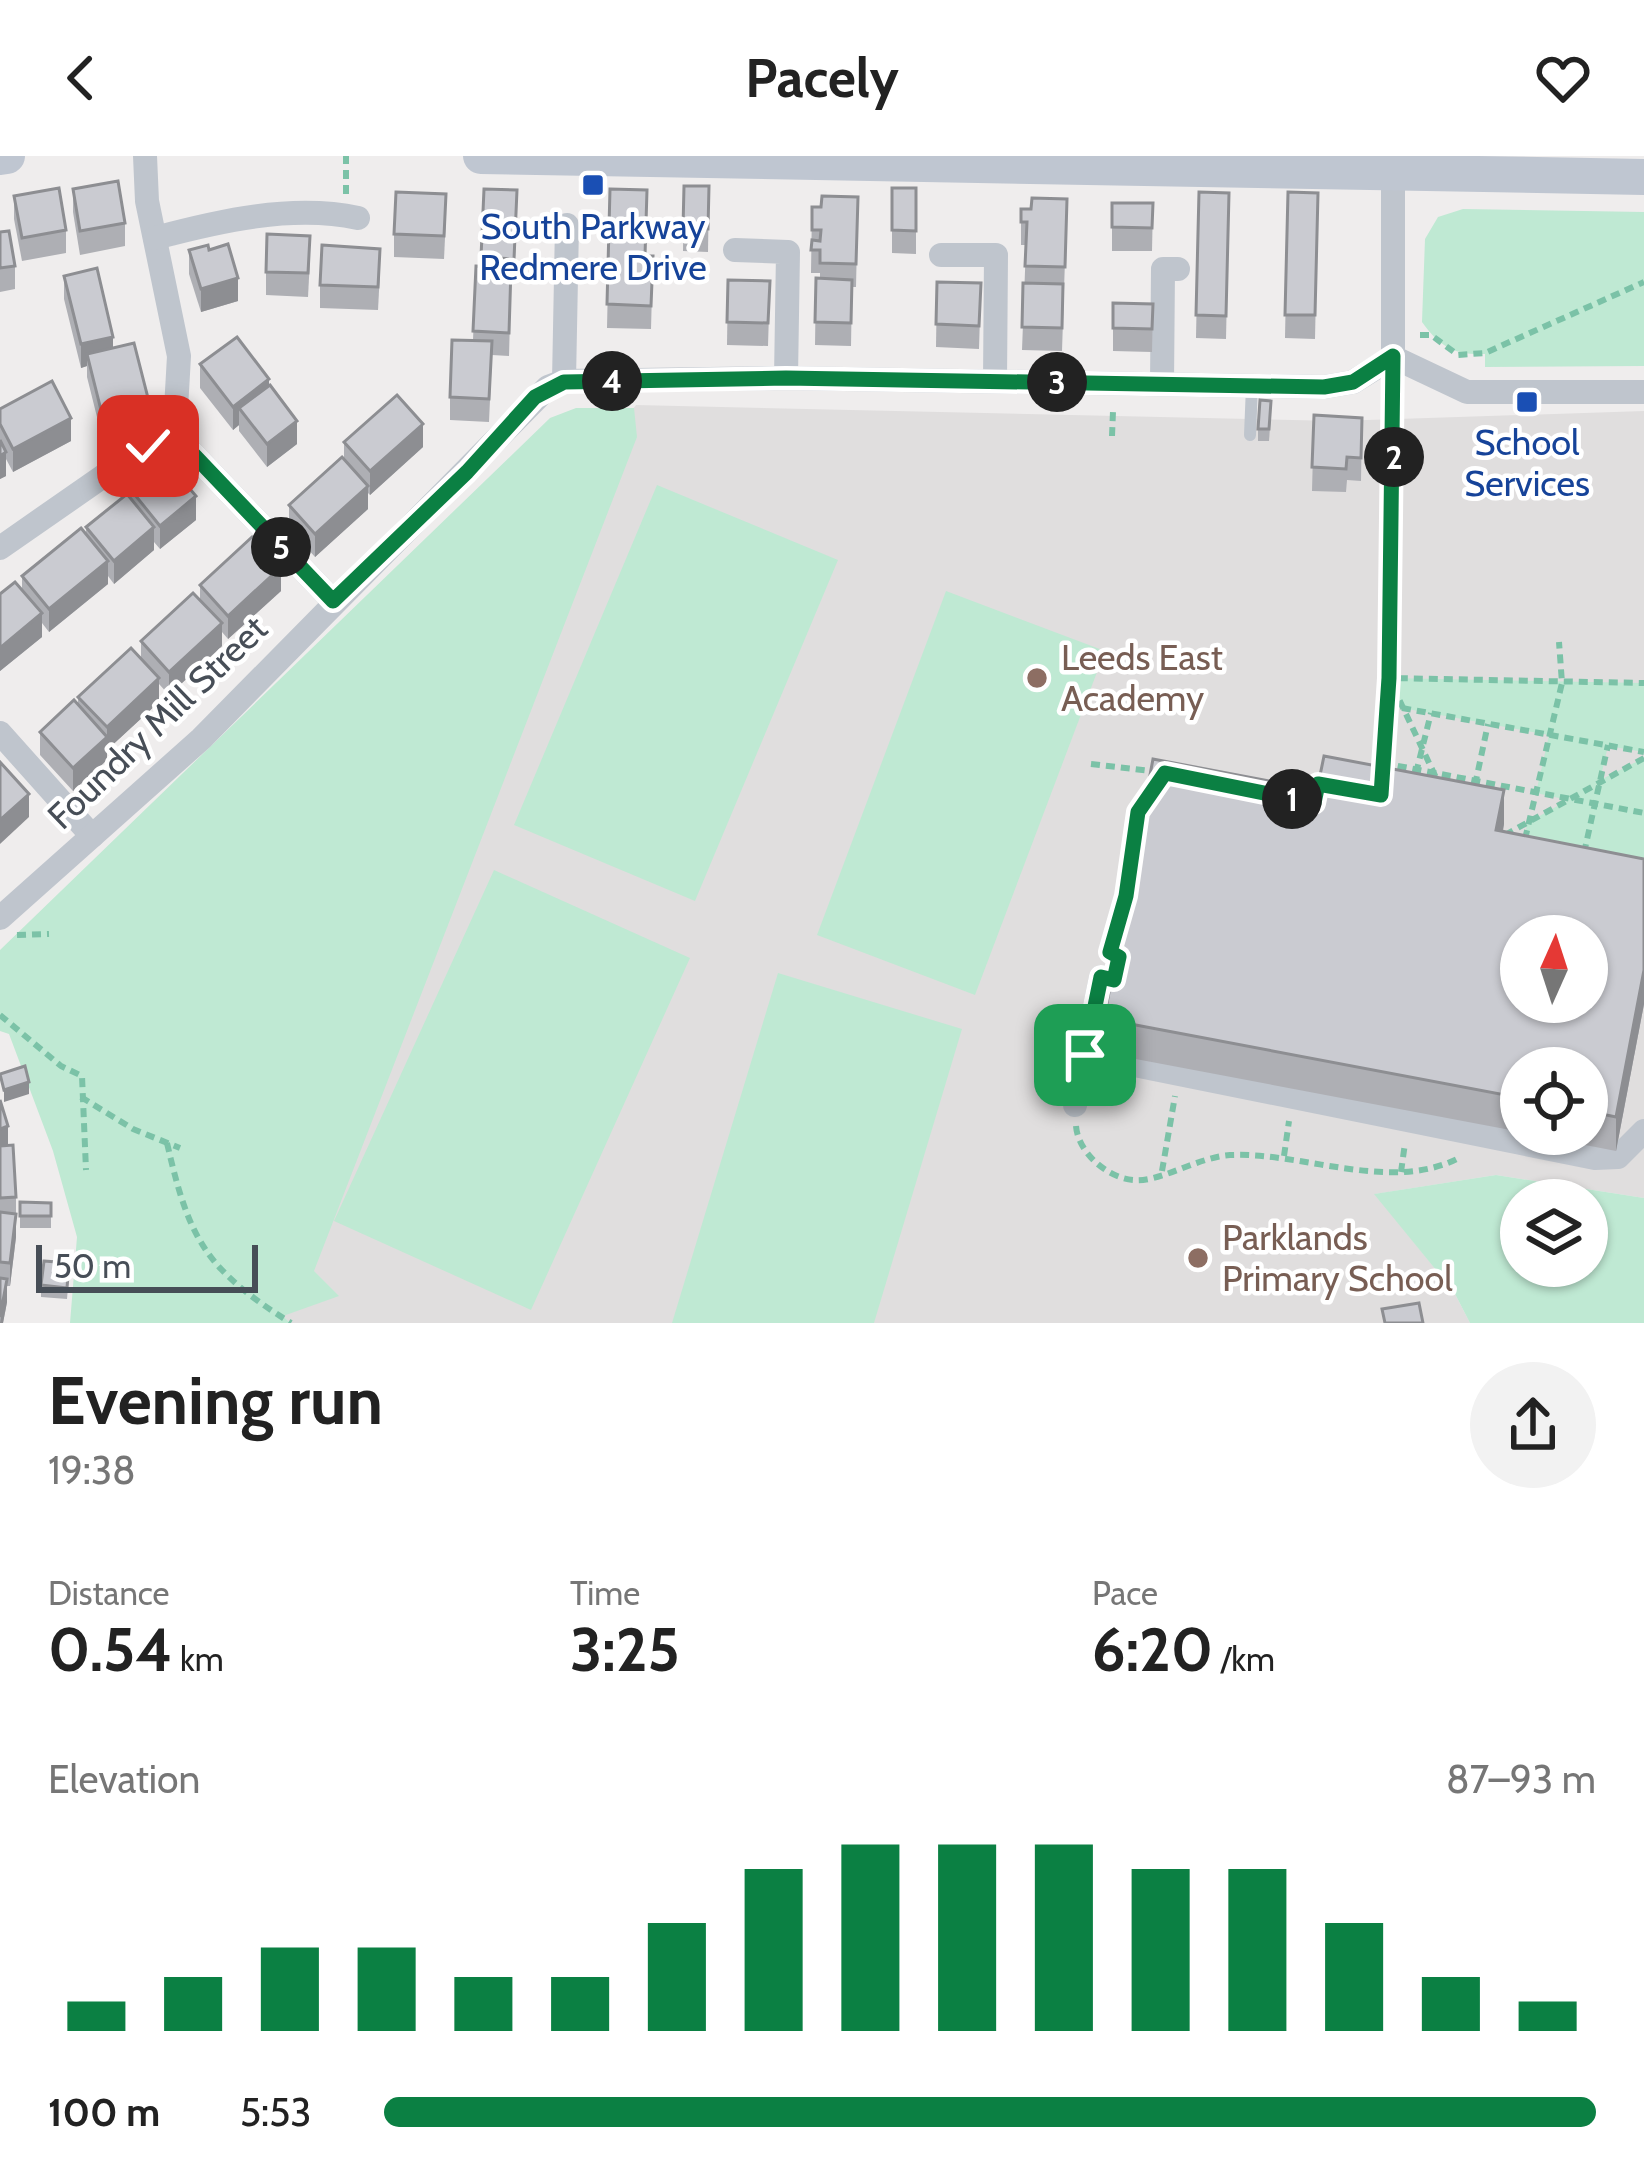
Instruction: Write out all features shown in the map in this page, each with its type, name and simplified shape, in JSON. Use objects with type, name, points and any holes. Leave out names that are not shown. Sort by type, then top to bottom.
[{"type":"street","points":[[145,156],[155,238],[179,356],[174,444]]},
{"type":"street","points":[[481,156],[1644,177]]},
{"type":"street","points":[[567,224],[564,382],[786,378],[1252,386],[1353,382],[1393,346],[1394,173]]},
{"type":"street","points":[[155,238],[220,221],[352,217]]},
{"type":"street","points":[[735,250],[788,252],[786,378]]},
{"type":"street","points":[[940,254],[996,255],[994,381]]},
{"type":"street","points":[[1162,384],[1163,269],[1178,269]]},
{"type":"street","points":[[1393,346],[1467,392],[1644,392]]},
{"type":"street","name":"Foundry Mill Street","points":[[8,927],[92,836],[201,739],[333,601],[467,472],[535,397],[564,382]]},
{"type":"street","points":[[0,548],[148,446],[174,444],[192,453],[333,601]]},
{"type":"street","points":[[0,733],[92,836]]},
{"type":"street","points":[[1075,1105],[1101,977]]},
{"type":"street","points":[[1085,1055],[1595,1159],[1618,1157],[1644,1131]]},
{"type":"lane","points":[[1250,435],[1252,386]]},
{"type":"path","points":[[346,156],[352,217]]},
{"type":"path","points":[[1382,779],[1389,678],[1393,346],[1431,335],[1458,355],[1486,353],[1644,282]]},
{"type":"path","points":[[1523,851],[1562,682],[1559,642]]},
{"type":"path","points":[[1389,678],[1644,683]]},
{"type":"path","points":[[1389,678],[1443,794]]},
{"type":"path","points":[[1402,708],[1644,755]]},
{"type":"path","points":[[1413,788],[1431,713]]},
{"type":"path","points":[[1472,800],[1488,724]]},
{"type":"path","points":[[1582,862],[1608,746]]},
{"type":"path","points":[[1502,836],[1644,755]]},
{"type":"path","points":[[1383,763],[1644,813]]},
{"type":"path","points":[[1091,764],[1165,773],[1138,812],[1126,896],[1110,952],[1119,957],[1114,980],[1101,977]]},
{"type":"path","points":[[8,927],[49,934]]},
{"type":"path","points":[[0,1015],[20,1036],[82,1076],[86,1170]]},
{"type":"path","points":[[1162,1171],[1179,1075]]},
{"type":"path","points":[[81,1097],[180,1148]]},
{"type":"path","points":[[1285,1156],[1292,1100]]},
{"type":"path","points":[[1075,1105],[1077,1136],[1093,1160],[1116,1177],[1134,1180],[1224,1155],[1285,1156],[1377,1172],[1427,1170],[1494,1138]]},
{"type":"path","points":[[167,1143],[176,1192],[200,1247],[262,1305],[291,1323]]},
{"type":"shaded area","name":"Leeds East Academy","points":[[636,405],[1337,421],[1644,411],[1644,1198],[1608,1192],[1608,1179],[1496,1175],[1375,1194],[1454,1292],[1470,1323],[290,1323],[184,1227],[130,1076]]},
{"type":"green space","points":[[1463,209],[1644,212],[1644,366],[1485,367],[1485,354],[1456,351],[1435,338],[1422,322],[1425,239],[1438,217]]},
{"type":"green space","points":[[576,408],[634,408],[637,437],[314,1271],[339,1296],[283,1316],[290,1323],[70,1323],[77,1237],[53,1151],[9,1034],[0,1031],[0,950],[550,418]]},
{"type":"green space","points":[[657,485],[838,560],[695,901],[514,825]]},
{"type":"green space","points":[[946,591],[1105,651],[975,995],[817,935]]},
{"type":"green space","points":[[1389,678],[1644,683],[1644,752],[1608,746],[1600,780],[1644,758],[1644,876],[1523,851],[1527,823],[1568,800],[1536,793],[1549,735],[1402,708]]},
{"type":"green space","points":[[494,870],[690,958],[531,1310],[334,1221]]},
{"type":"green space","points":[[778,973],[962,1029],[874,1323],[672,1323]]},
{"type":"green space","points":[[1496,1175],[1522,1179],[1500,1179],[1500,1287],[1608,1287],[1608,1192],[1644,1198],[1644,1323],[1470,1323],[1454,1292],[1374,1194]]},
{"type":"building","points":[[118,181],[125,223],[80,231],[73,189]]},
{"type":"building","points":[[684,186],[709,186],[708,229],[683,228]]},
{"type":"building","points":[[59,188],[66,230],[22,238],[14,196]]},
{"type":"building","points":[[892,188],[916,188],[916,231],[892,230]]},
{"type":"building","points":[[484,189],[517,190],[514,259],[481,257]]},
{"type":"building","points":[[610,189],[647,190],[645,256],[653,256],[651,306],[607,304]]},
{"type":"building","points":[[396,192],[446,194],[444,236],[394,234]]},
{"type":"building","points":[[1199,192],[1229,193],[1226,316],[1196,315]]},
{"type":"building","points":[[1288,192],[1318,193],[1315,315],[1285,315]]},
{"type":"building","points":[[822,196],[858,197],[856,264],[820,263],[820,250],[811,250],[812,240],[820,241],[821,230],[812,230],[812,207],[821,207]]},
{"type":"building","points":[[1032,198],[1067,199],[1065,267],[1025,266],[1027,222],[1021,222],[1021,209],[1031,209]]},
{"type":"building","points":[[1112,203],[1153,203],[1152,228],[1112,227]]},
{"type":"building","points":[[9,231],[15,266],[0,268],[0,232]]},
{"type":"building","points":[[267,234],[310,236],[308,273],[266,272]]},
{"type":"building","points":[[228,244],[238,278],[201,289],[189,250]]},
{"type":"building","points":[[322,245],[380,249],[378,287],[320,285]]},
{"type":"building","points":[[476,266],[511,268],[509,333],[473,331]]},
{"type":"building","points":[[97,268],[113,337],[81,344],[64,276]]},
{"type":"building","points":[[816,278],[852,280],[851,323],[815,322]]},
{"type":"building","points":[[728,280],[770,281],[768,323],[727,322]]},
{"type":"building","points":[[937,282],[981,283],[979,326],[936,324]]},
{"type":"building","points":[[1023,283],[1063,284],[1062,328],[1022,327]]},
{"type":"building","points":[[1113,303],[1153,304],[1152,329],[1113,328]]},
{"type":"building","points":[[237,337],[269,379],[233,407],[200,364]]},
{"type":"building","points":[[452,340],[492,341],[489,399],[450,397]]},
{"type":"building","points":[[134,343],[149,402],[102,414],[87,354]]},
{"type":"building","points":[[52,381],[71,418],[13,449],[0,424],[0,409]]},
{"type":"building","points":[[270,385],[297,421],[267,444],[239,408]]},
{"type":"building","points":[[397,395],[423,424],[370,471],[344,442]]},
{"type":"building","points":[[1260,400],[1271,401],[1269,429],[1258,429]]},
{"type":"building","points":[[1314,415],[1362,418],[1361,458],[1347,457],[1346,469],[1312,467]]},
{"type":"building","points":[[342,457],[368,486],[315,534],[289,505]]},
{"type":"building","points":[[166,461],[196,496],[160,526],[131,490]]},
{"type":"building","points":[[127,494],[154,527],[114,561],[86,527]]},
{"type":"building","points":[[81,528],[108,561],[49,609],[22,576]]},
{"type":"building","points":[[252,537],[281,567],[228,616],[200,585]]},
{"type":"building","points":[[15,582],[42,613],[0,648],[0,594]]},
{"type":"building","points":[[193,593],[222,623],[169,672],[141,641]]},
{"type":"building","points":[[131,648],[159,678],[107,727],[78,697]]},
{"type":"building","points":[[74,700],[107,737],[73,768],[40,732]]},
{"type":"building","points":[[1324,756],[1504,790],[1496,830],[1644,859],[1644,970],[1616,1117],[1608,1115],[1608,1047],[1500,1047],[1500,1094],[1104,1019],[1153,759],[1317,790]]},
{"type":"building","points":[[0,762],[29,794],[0,820]]},
{"type":"building","points":[[25,1066],[29,1082],[4,1090],[0,1074]]},
{"type":"building","points":[[0,1100],[8,1126],[0,1129]]},
{"type":"building","points":[[13,1145],[16,1197],[0,1198],[0,1146]]},
{"type":"building","points":[[20,1202],[51,1203],[51,1216],[20,1216]]},
{"type":"building","points":[[0,1212],[16,1214],[10,1263],[0,1262]]},
{"type":"building","points":[[44,1261],[69,1263],[67,1288],[41,1285]]},
{"type":"building","points":[[0,1278],[7,1279],[0,1317]]},
{"type":"building","points":[[1419,1303],[1423,1323],[1385,1323],[1382,1309]]},
{"type":"place","name":"South Parkway Redmere Drive","points":[[593,185]]},
{"type":"place","name":"School Services","points":[[1527,402]]},
{"type":"place","name":"Leeds East Academy","points":[[1037,678]]},
{"type":"place","name":"Parklands Primary School","points":[[1198,1258]]},
{"type":"route","points":[[148,446],[174,444],[192,453],[333,601],[467,472],[535,397],[564,382],[786,378],[1324,387],[1353,382],[1393,356],[1389,678],[1381,795],[1318,784],[1314,803],[1165,773],[1138,812],[1126,896],[1110,952],[1119,957],[1114,980],[1101,977],[1085,1055]]}]
